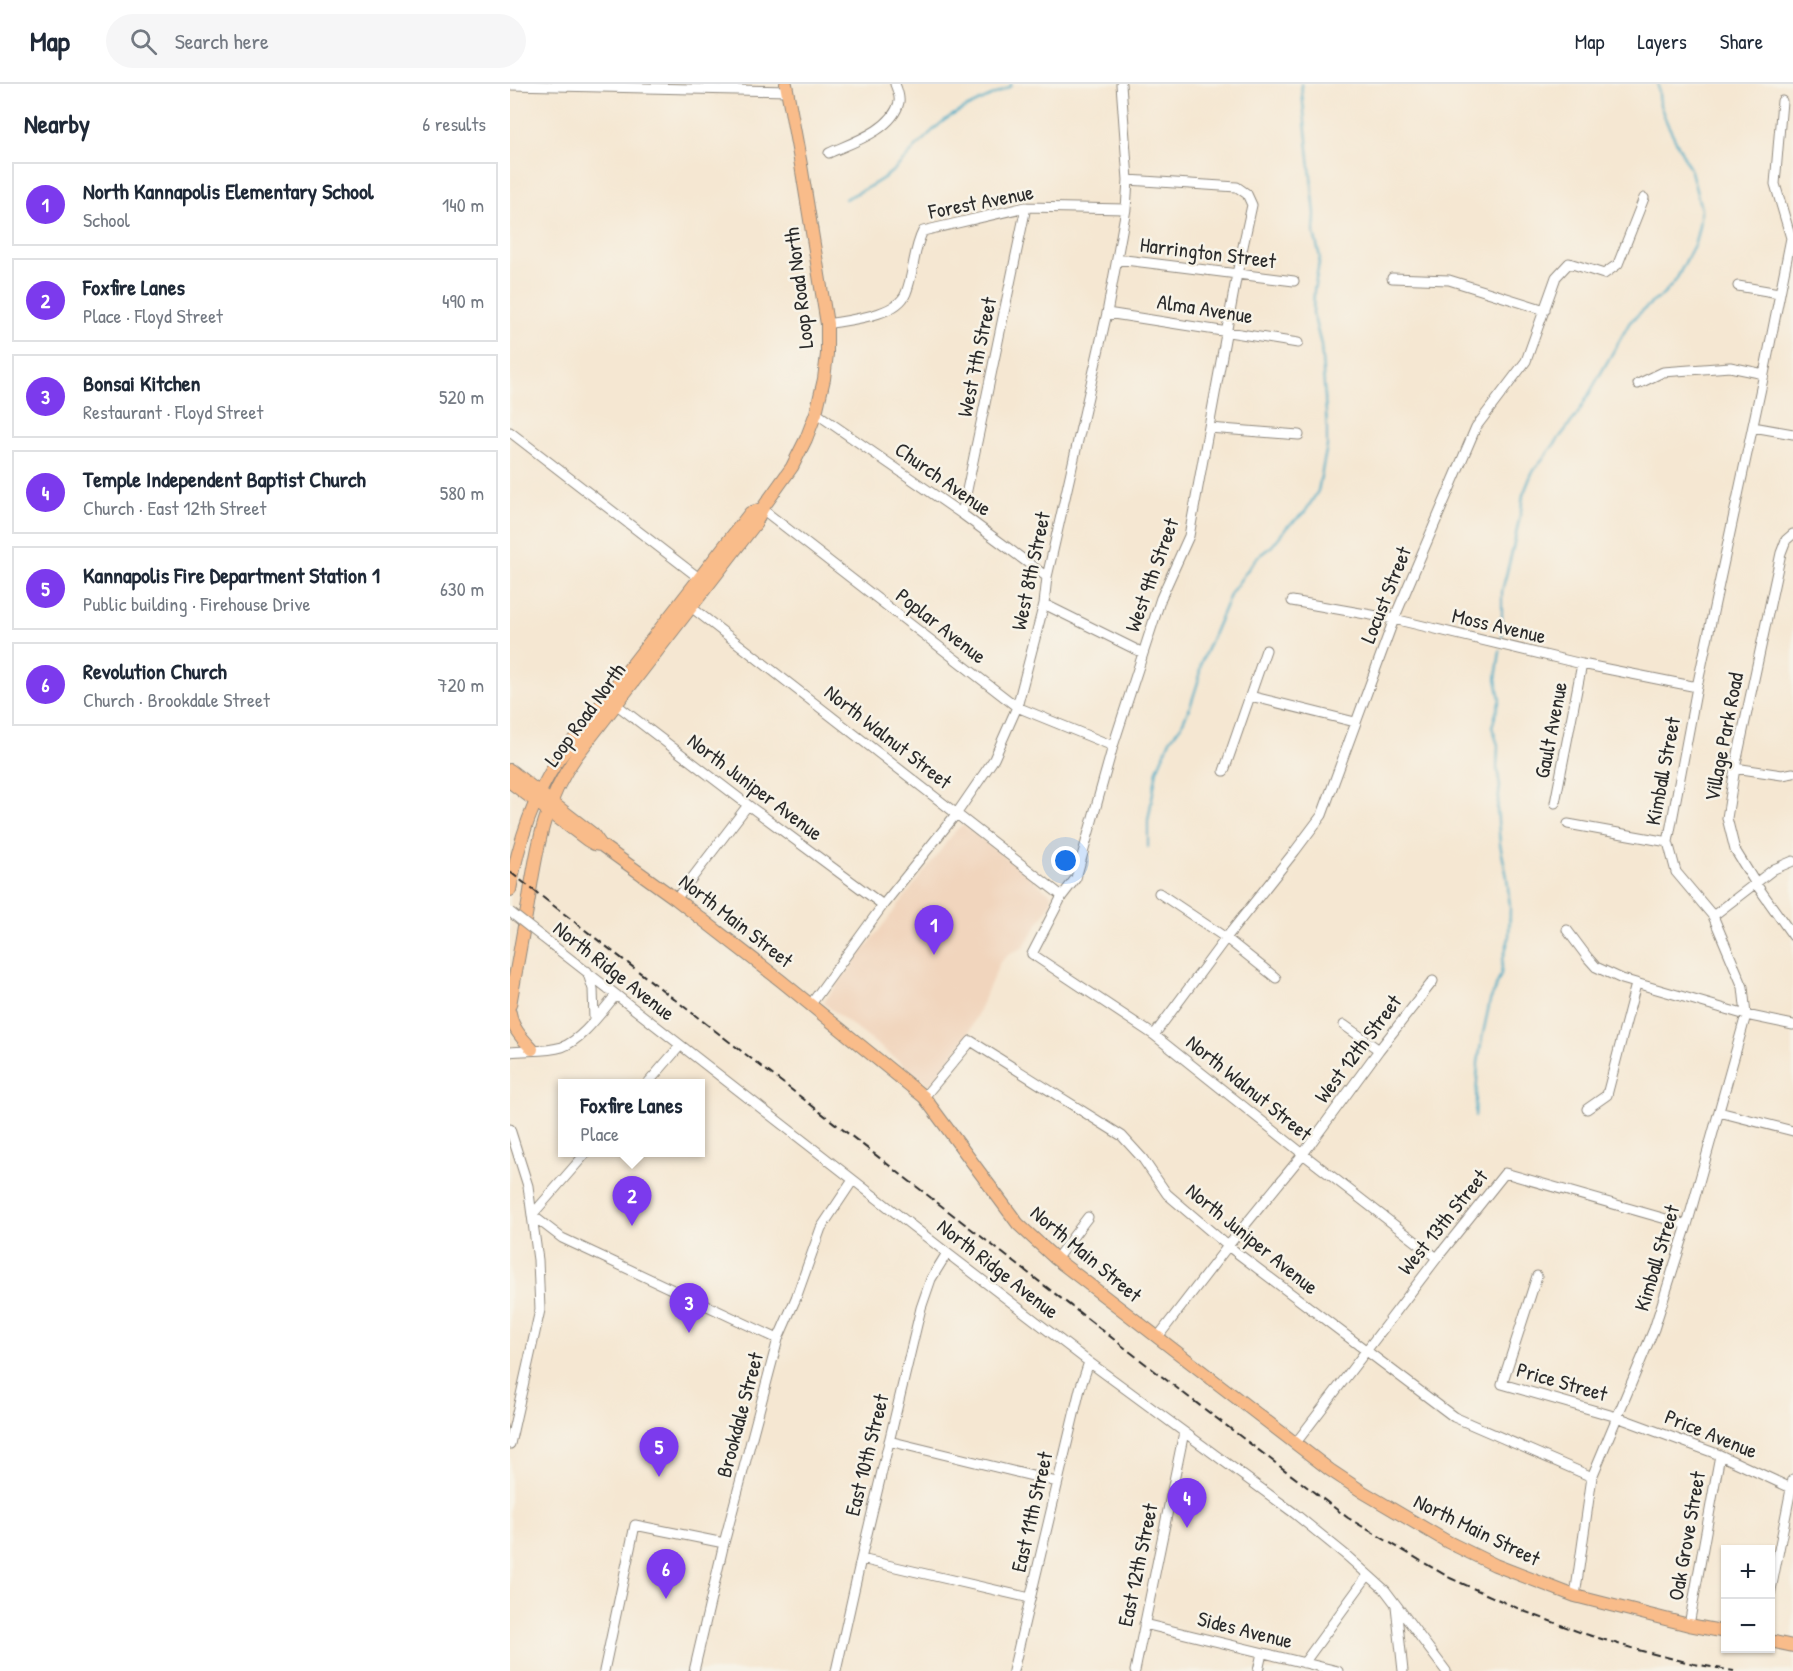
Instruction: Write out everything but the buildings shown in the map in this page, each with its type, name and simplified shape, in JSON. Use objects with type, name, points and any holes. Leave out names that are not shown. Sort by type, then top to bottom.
[{"type":"main road","name":"Loop Road North","points":[[510,890],[522,837],[537,796],[558,760],[691,607],[756,523],[762,509],[792,467],[816,412],[825,371],[827,324],[787,87]]},
{"type":"main road","name":"Loop Road North","points":[[510,1013],[537,852],[549,806],[570,765],[611,700],[699,578],[750,513],[762,509]]},
{"type":"main road","points":[[510,770],[549,806]]},
{"type":"main road","points":[[510,782],[537,796]]},
{"type":"main road","name":"North Main Street","points":[[549,806],[587,840],[601,845],[676,899],[811,1004],[924,1097],[1018,1224],[1056,1259],[1295,1444],[1363,1492],[1448,1542],[1495,1565],[1575,1596],[1721,1631]]},
{"type":"main road","points":[[510,1013],[514,1027],[532,1049]]},
{"type":"main road","points":[[1775,1642],[1793,1646]]},
{"type":"street","points":[[829,153],[872,134],[893,116],[900,100],[895,84]]},
{"type":"street","name":"West 8th Street","points":[[811,1004],[883,905],[957,813],[994,759],[1017,707],[1044,604],[1047,577],[1107,313],[1126,209],[1128,180],[1121,84]]},
{"type":"street","points":[[510,85],[787,87]]},
{"type":"street","points":[[1782,101],[1775,184],[1792,239]]},
{"type":"street","name":"West 9th Street","points":[[1032,954],[1062,896],[1076,878],[1113,746],[1161,598],[1189,536],[1237,274],[1252,205],[1247,194],[1237,187],[1128,180]]},
{"type":"street","name":"Locust Street","points":[[1154,1035],[1322,815],[1394,619],[1476,427],[1526,361],[1556,277],[1569,263],[1604,274],[1618,264],[1644,198]]},
{"type":"street","name":"Forest Avenue","points":[[827,324],[885,312],[897,304],[905,295],[918,241],[923,231],[1026,207],[1126,209]]},
{"type":"street","name":"West 7th Street","points":[[962,514],[1026,207]]},
{"type":"street","name":"Kimball Street","points":[[1575,1596],[1592,1477],[1654,1329],[1687,1225],[1746,1015],[1743,987],[1713,916],[1676,872],[1668,842],[1697,687],[1792,239]]},
{"type":"street","name":"Harrington Street","points":[[1117,259],[1294,281]]},
{"type":"street","points":[[1392,278],[1449,280],[1545,310]]},
{"type":"street","points":[[1738,286],[1779,293]]},
{"type":"street","name":"Alma Avenue","points":[[1107,313],[1298,342]]},
{"type":"street","points":[[1638,384],[1663,372],[1730,367],[1764,374]]},
{"type":"street","name":"Church Avenue","points":[[816,412],[962,514],[1047,577]]},
{"type":"street","points":[[1753,427],[1793,434]]},
{"type":"street","points":[[1209,428],[1299,435]]},
{"type":"street","points":[[510,432],[699,578]]},
{"type":"street","name":"Poplar Avenue","points":[[762,509],[1017,707],[1113,746]]},
{"type":"street","name":"Village Park Road","points":[[1793,534],[1786,540],[1781,553],[1735,768],[1727,818],[1735,850],[1793,936]]},
{"type":"street","name":"Moss Avenue","points":[[1292,601],[1394,619],[1582,664],[1697,687]]},
{"type":"street","points":[[1044,604],[1143,653]]},
{"type":"street","name":"North Walnut Street","points":[[691,607],[1062,896]]},
{"type":"street","points":[[1224,771],[1266,650]]},
{"type":"street","name":"Gault Avenue","points":[[1555,803],[1582,664]]},
{"type":"street","points":[[1250,696],[1355,722]]},
{"type":"street","name":"North Juniper Avenue","points":[[611,700],[883,905]]},
{"type":"street","points":[[1735,768],[1782,775],[1793,773]]},
{"type":"street","points":[[676,899],[748,805]]},
{"type":"street","points":[[1568,824],[1668,842]]},
{"type":"street","points":[[1713,916],[1774,869],[1793,861]]},
{"type":"street","points":[[1159,893],[1226,938],[1276,978]]},
{"type":"street","name":"North Ridge Avenue","points":[[510,912],[1089,1362],[1294,1513],[1385,1590],[1446,1671]]},
{"type":"street","points":[[1567,930],[1596,967],[1622,980],[1746,1015],[1793,1025]]},
{"type":"street","name":"North Walnut Street","points":[[1032,954],[1154,1035],[1437,1257]]},
{"type":"street","points":[[587,971],[593,989],[594,1019]]},
{"type":"street","name":"West 12th Street","points":[[1157,1338],[1303,1154],[1433,981]]},
{"type":"street","points":[[1587,1108],[1607,1095],[1636,984]]},
{"type":"street","points":[[510,1052],[562,1047],[580,1036],[616,995]]},
{"type":"street","points":[[1344,1025],[1379,1050]]},
{"type":"street","name":"North Juniper Avenue","points":[[924,1097],[971,1041],[1122,1136],[1143,1159],[1167,1194],[1228,1246],[1454,1417],[1592,1477]]},
{"type":"street","points":[[651,1079],[680,1046]]},
{"type":"street","points":[[1719,1112],[1793,1131]]},
{"type":"street","points":[[510,1129],[528,1186],[538,1260],[540,1310],[510,1444]]},
{"type":"street","points":[[532,1215],[583,1157]]},
{"type":"street","name":"West 13th Street","points":[[1295,1444],[1437,1257],[1505,1173],[1687,1225]]},
{"type":"street","name":"Brookdale Street","points":[[694,1671],[724,1542],[778,1339],[796,1299],[821,1228],[853,1180]]},
{"type":"street","points":[[532,1215],[562,1238],[778,1339]]},
{"type":"street","points":[[1056,1259],[1088,1217]]},
{"type":"street","name":"East 10th Street","points":[[836,1671],[921,1308],[931,1279],[947,1253]]},
{"type":"street","name":"Price Street","points":[[1537,1276],[1502,1384],[1617,1417]]},
{"type":"street","name":"East 11th Street","points":[[1013,1671],[1057,1482],[1089,1362]]},
{"type":"street","name":"Price Avenue","points":[[1617,1417],[1792,1484]]},
{"type":"street","name":"East 12th Street","points":[[1135,1671],[1184,1432]]},
{"type":"street","points":[[889,1442],[1057,1482]]},
{"type":"street","name":"Oak Grove Street","points":[[1689,1625],[1720,1455]]},
{"type":"street","points":[[1775,1570],[1792,1484]]},
{"type":"street","points":[[604,1671],[635,1525],[724,1542]]},
{"type":"street","points":[[861,1559],[1030,1598]]},
{"type":"street","points":[[1304,1663],[1368,1575]]},
{"type":"street","points":[[1396,1604],[1403,1671]]},
{"type":"street","name":"Sides Avenue","points":[[1144,1624],[1338,1671]]},
{"type":"street","points":[[1258,1671],[1262,1653]]},
{"type":"shaded area","points":[[963,825],[1052,895],[1052,898],[1023,948],[1010,953],[1000,962],[968,1035],[930,1085],[823,1003],[957,829]]},
{"type":"waterway","points":[[845,199],[887,175],[945,120],[1011,84]]},
{"type":"waterway","points":[[1148,847],[1148,821],[1157,770],[1170,740],[1182,724],[1191,704],[1201,663],[1231,593],[1256,558],[1272,546],[1287,527],[1305,512],[1318,491],[1327,446],[1321,345],[1313,313],[1320,257],[1314,233],[1315,214],[1301,84]]},
{"type":"waterway","points":[[1502,638],[1502,591],[1523,495],[1532,473],[1577,415],[1630,322],[1663,295],[1676,280],[1695,243],[1701,209],[1691,171],[1660,105],[1658,84]]},
{"type":"waterway","points":[[1475,1117],[1482,1038],[1490,1001],[1501,974],[1509,938],[1510,907],[1497,809],[1500,786],[1497,768],[1498,745],[1492,727],[1500,699],[1496,679],[1500,651]]},
{"type":"railway","points":[[510,872],[1348,1518],[1450,1578],[1526,1612],[1582,1633],[1638,1650],[1734,1671]]},
{"type":"place","name":"North Kannapolis Elementary School","points":[[934,955]]},
{"type":"place","name":"Foxfire Lanes","points":[[632,1226]]},
{"type":"place","name":"Bonsai Kitchen","points":[[689,1333]]},
{"type":"place","name":"Kannapolis Fire Department Station 1","points":[[659,1477]]},
{"type":"place","name":"Temple Independent Baptist Church","points":[[1187,1528]]},
{"type":"place","name":"Revolution Church","points":[[666,1599]]}]
